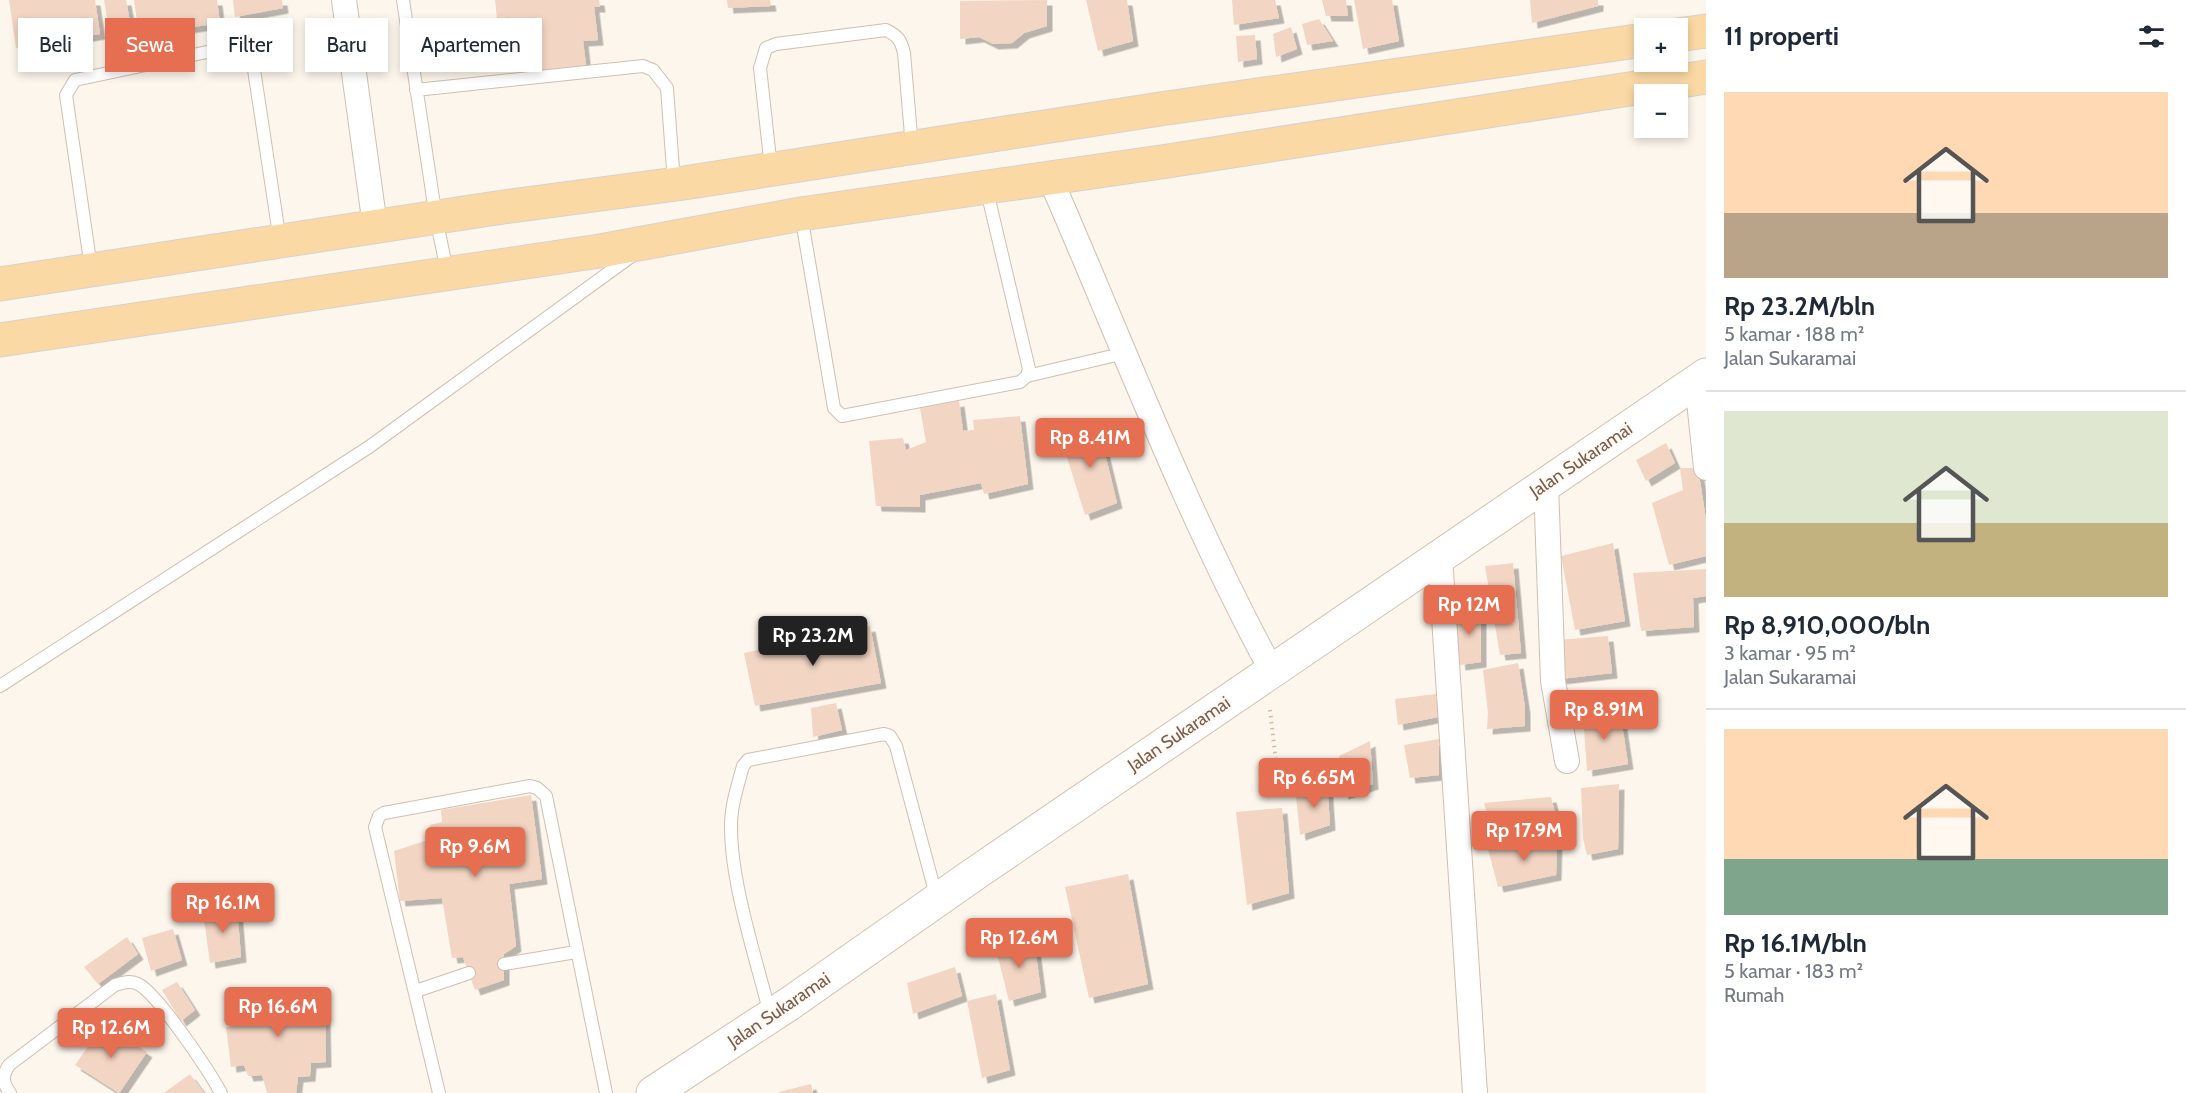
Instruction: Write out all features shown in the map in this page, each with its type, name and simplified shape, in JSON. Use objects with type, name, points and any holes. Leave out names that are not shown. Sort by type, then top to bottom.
[{"type":"main road","points":[[1688,33],[1706,31]]},
{"type":"main road","points":[[0,284],[375,226],[674,185],[1160,109],[1634,41]]},
{"type":"main road","points":[[0,340],[447,271],[600,251],[655,239],[801,214],[1168,161],[1706,77]]},
{"type":"main road","points":[[1160,109],[1168,161]]},
{"type":"street","points":[[344,0],[375,226]]},
{"type":"street","points":[[1050,178],[1167,454],[1239,610],[1272,671]]},
{"type":"street","points":[[1701,379],[1706,468]]},
{"type":"street","name":"Jalan Sukaramai","points":[[653,1093],[771,1016],[937,900],[1701,379]]},
{"type":"street","points":[[1546,484],[1553,681],[1567,761]]},
{"type":"street","points":[[1440,556],[1475,1093]]},
{"type":"lane","points":[[403,0],[436,218],[447,271]]},
{"type":"lane","points":[[772,170],[760,68],[766,48],[776,44],[886,30],[894,34],[901,40],[904,53],[912,148]]},
{"type":"lane","points":[[92,269],[66,95],[75,80],[240,45],[249,51],[253,63],[280,241]]},
{"type":"lane","points":[[416,90],[643,66],[653,70],[667,87],[674,185]]},
{"type":"lane","points":[[986,186],[1029,369],[1027,376]]},
{"type":"lane","points":[[801,214],[834,408],[842,416],[1020,382],[1027,376],[1125,353]]},
{"type":"lane","points":[[0,686],[369,447],[655,239]]},
{"type":"lane","points":[[771,1016],[744,911],[731,844],[732,811],[743,766],[748,760],[884,734],[890,736],[896,746],[937,900]]},
{"type":"lane","points":[[439,1093],[375,827],[379,816],[384,813],[530,786],[537,788],[546,796],[606,1093]]},
{"type":"lane","points":[[504,964],[576,952]]},
{"type":"lane","points":[[416,991],[469,973]]},
{"type":"lane","points":[[10,1093],[4,1085],[3,1074],[9,1065],[115,985],[129,982],[139,984],[167,1015],[208,1069],[221,1093]]},
{"type":"path","points":[[1272,671],[1269,698],[1280,796]]},
{"type":"building","points":[[9,0],[95,0],[100,34],[93,35],[93,18],[18,18],[18,48],[16,48]]},
{"type":"building","points":[[104,0],[126,0],[129,18],[107,18]]},
{"type":"building","points":[[134,0],[217,0],[219,18],[207,18],[207,25],[195,27],[195,18],[137,18]]},
{"type":"building","points":[[233,0],[282,0],[283,8],[235,17]]},
{"type":"building","points":[[495,0],[599,0],[600,7],[594,7],[598,40],[583,41],[586,65],[542,71],[542,18],[497,18]]},
{"type":"building","points":[[727,0],[770,0],[771,6],[728,8]]},
{"type":"building","points":[[1047,0],[1047,26],[1024,33],[1012,43],[993,44],[979,37],[960,39],[960,1]]},
{"type":"building","points":[[1086,0],[1127,0],[1133,41],[1098,51]]},
{"type":"building","points":[[1232,0],[1275,0],[1279,18],[1234,25]]},
{"type":"building","points":[[1322,0],[1346,0],[1348,16],[1326,16]]},
{"type":"building","points":[[1354,0],[1392,0],[1399,41],[1363,49]]},
{"type":"building","points":[[1530,0],[1598,0],[1598,6],[1532,23]]},
{"type":"building","points":[[1319,19],[1333,41],[1307,45],[1302,24]]},
{"type":"building","points":[[1291,27],[1297,49],[1276,57],[1273,34]]},
{"type":"building","points":[[1255,35],[1257,59],[1238,62],[1236,36]]},
{"type":"building","points":[[959,401],[963,431],[974,430],[973,420],[1020,416],[1028,484],[984,494],[981,483],[920,495],[920,507],[876,506],[869,441],[903,438],[906,450],[926,442],[920,408]]},
{"type":"building","points":[[1098,425],[1117,503],[1085,515],[1060,435]]},
{"type":"building","points":[[1666,443],[1675,463],[1646,481],[1636,460]]},
{"type":"building","points":[[1680,468],[1698,468],[1706,520],[1706,556],[1669,565],[1652,503],[1683,490]]},
{"type":"building","points":[[1613,543],[1625,621],[1575,630],[1561,556]]},
{"type":"building","points":[[1513,563],[1521,653],[1500,655],[1485,566]]},
{"type":"building","points":[[1706,569],[1706,596],[1693,598],[1694,627],[1641,631],[1633,573]]},
{"type":"building","points":[[1481,609],[1481,662],[1460,665],[1454,611]]},
{"type":"building","points":[[870,626],[881,683],[755,706],[744,653]]},
{"type":"building","points":[[1608,636],[1612,673],[1560,679],[1557,640]]},
{"type":"building","points":[[1518,663],[1525,708],[1525,726],[1487,729],[1488,713],[1483,670]]},
{"type":"building","points":[[1436,694],[1438,717],[1398,725],[1395,699]]},
{"type":"building","points":[[836,703],[842,730],[813,737],[811,708]]},
{"type":"building","points":[[1620,711],[1628,764],[1587,771],[1583,714]]},
{"type":"building","points":[[1439,739],[1439,775],[1410,778],[1404,745]]},
{"type":"building","points":[[1370,741],[1373,784],[1343,794],[1339,756]]},
{"type":"building","points":[[1327,781],[1330,825],[1300,835],[1296,796]]},
{"type":"building","points":[[1619,784],[1618,849],[1587,855],[1583,838],[1581,788]]},
{"type":"building","points":[[531,795],[542,879],[509,884],[516,946],[504,954],[504,980],[475,990],[463,957],[452,958],[442,898],[400,901],[394,851],[431,839],[430,825],[442,822],[441,810]]},
{"type":"building","points":[[1551,797],[1558,825],[1529,828],[1494,837],[1484,803]]},
{"type":"building","points":[[1282,808],[1289,893],[1247,905],[1236,812]]},
{"type":"building","points":[[1557,839],[1556,875],[1498,887],[1488,849]]},
{"type":"building","points":[[1128,874],[1148,984],[1089,998],[1065,887]]},
{"type":"building","points":[[237,907],[241,957],[210,963],[203,912]]},
{"type":"building","points":[[173,929],[182,960],[151,971],[142,938]]},
{"type":"building","points":[[127,937],[138,954],[98,984],[84,967]]},
{"type":"building","points":[[1034,939],[1041,992],[1009,1001],[995,945]]},
{"type":"building","points":[[955,967],[962,996],[913,1014],[907,983]]},
{"type":"building","points":[[177,982],[195,1010],[181,1021],[162,990]]},
{"type":"building","points":[[296,987],[298,995],[313,995],[313,1010],[325,1010],[326,1062],[311,1063],[310,1076],[298,1077],[296,1093],[267,1093],[262,1075],[248,1076],[244,1065],[231,1067],[226,1027],[234,1026],[237,1006],[250,1003],[249,992]]},
{"type":"building","points":[[996,994],[1010,1070],[982,1078],[967,1001]]},
{"type":"building","points":[[104,1024],[147,1052],[119,1093],[75,1065]]},
{"type":"building","points":[[190,1074],[204,1093],[164,1093]]},
{"type":"building","points":[[811,1084],[813,1093],[779,1093],[779,1092]]}]
